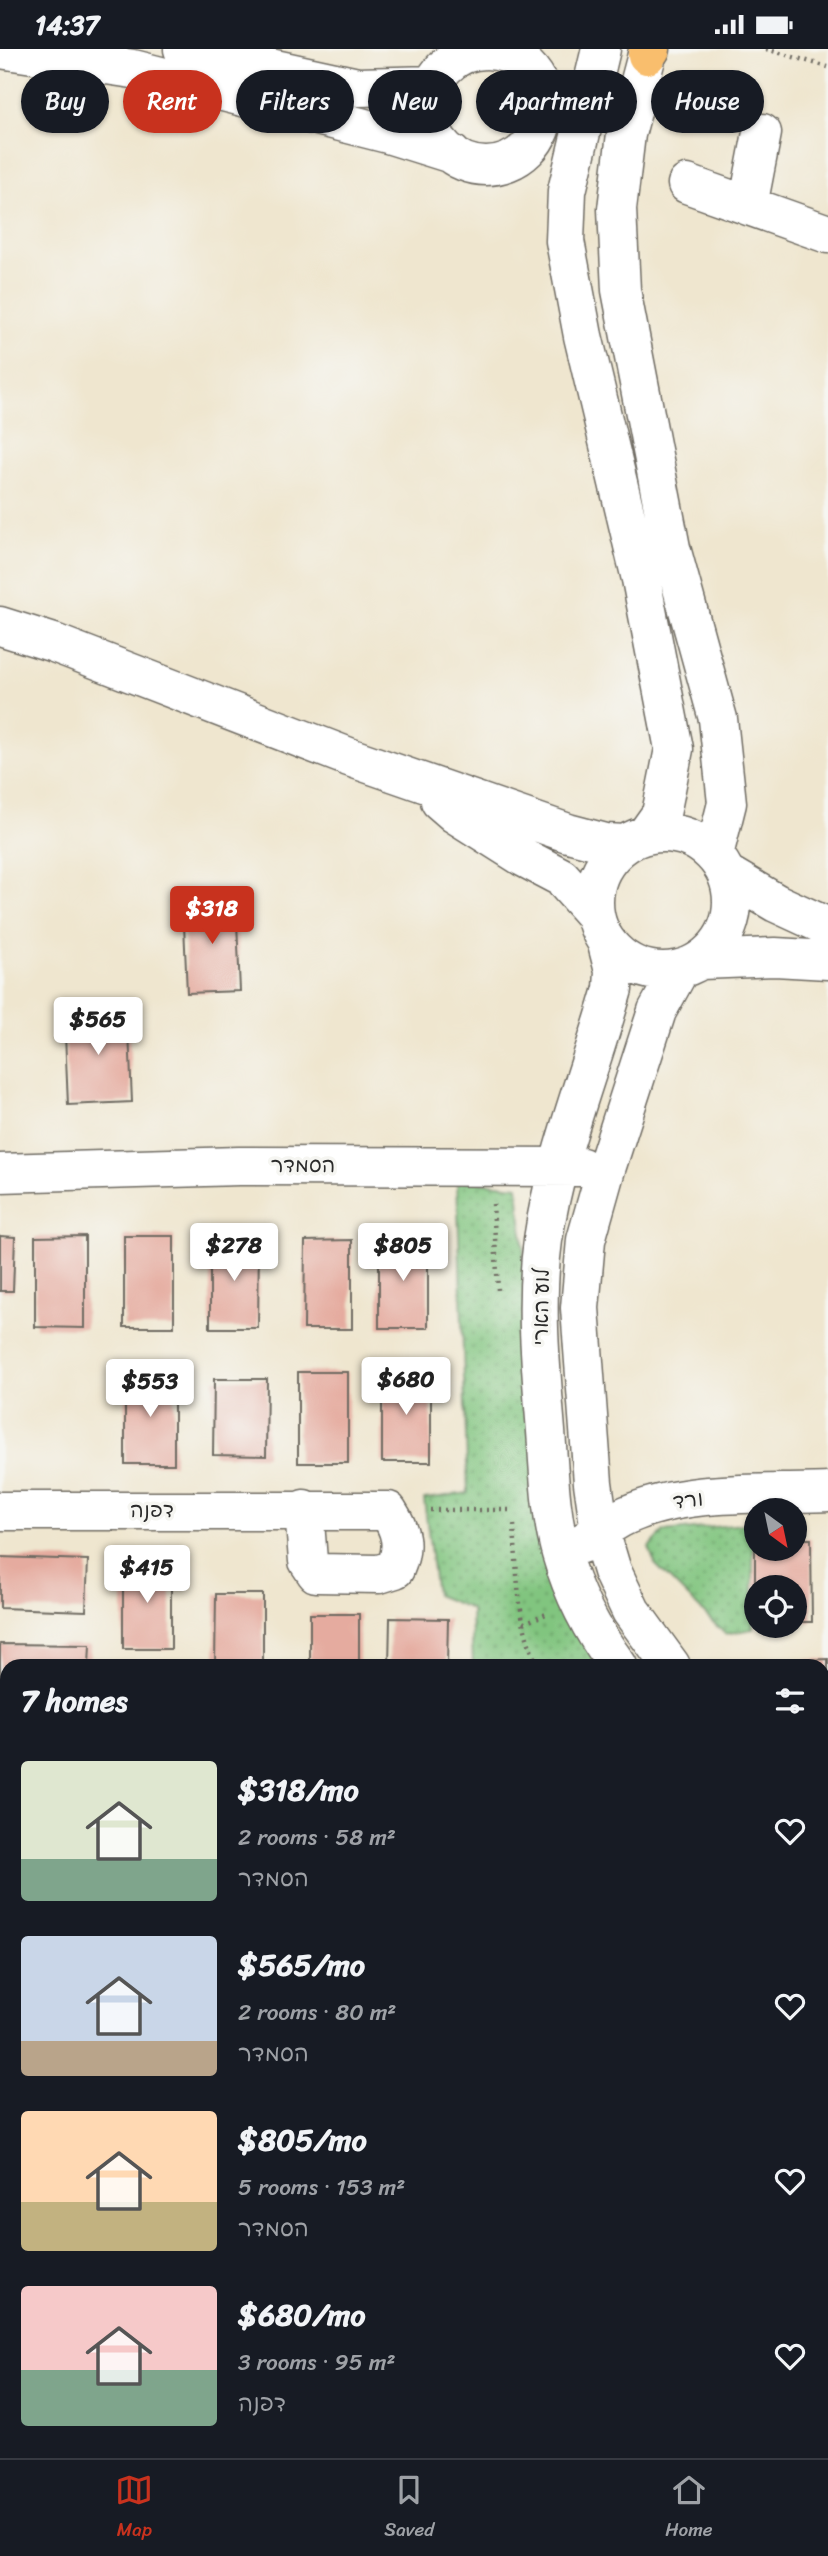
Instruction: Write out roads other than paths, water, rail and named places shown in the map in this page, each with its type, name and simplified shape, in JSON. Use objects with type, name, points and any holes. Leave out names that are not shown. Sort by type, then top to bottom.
[{"type":"street","points":[[0,49],[133,69],[388,134],[483,166],[515,158],[532,143],[542,124],[544,101],[532,72],[516,58],[485,50],[454,60],[446,70]]},
{"type":"street","points":[[183,49],[358,87],[368,87]]},
{"type":"street","points":[[601,49],[567,191],[565,241],[583,336],[654,641],[674,749],[661,814],[636,840],[609,859],[598,878],[601,929]]},
{"type":"street","points":[[649,52],[626,134],[617,209],[621,290],[671,548],[718,719],[727,803],[721,865],[733,895],[728,927],[717,945],[690,965]]},
{"type":"street","points":[[436,133],[452,154]]},
{"type":"street","points":[[748,205],[762,133]]},
{"type":"street","points":[[687,184],[828,234]]},
{"type":"street","points":[[0,626],[54,643],[349,757],[568,833],[606,843],[667,833],[688,837],[721,865],[776,903],[828,927]]},
{"type":"street","points":[[415,778],[455,814],[561,877],[619,957],[638,967],[659,972],[690,965],[775,957],[828,960]]},
{"type":"street","name":"לוע הארי","points":[[601,929],[614,971],[613,989],[559,1165],[543,1242],[539,1332],[550,1488],[562,1556],[572,1587],[594,1633],[613,1659]]},
{"type":"street","name":"לוע הארי","points":[[666,1659],[631,1611],[612,1571],[600,1531],[593,1483],[580,1308],[586,1240],[606,1169],[657,1011],[690,965]]},
{"type":"street","name":"הסמדר","points":[[0,1173],[239,1165],[559,1165],[606,1169]]},
{"type":"street","name":"ורד","points":[[562,1556],[625,1516],[685,1498],[828,1492]]},
{"type":"street","name":"דפנה","points":[[0,1511],[304,1509],[387,1511],[399,1529],[402,1553],[395,1569],[379,1574],[316,1573],[308,1562],[304,1509]]}]
